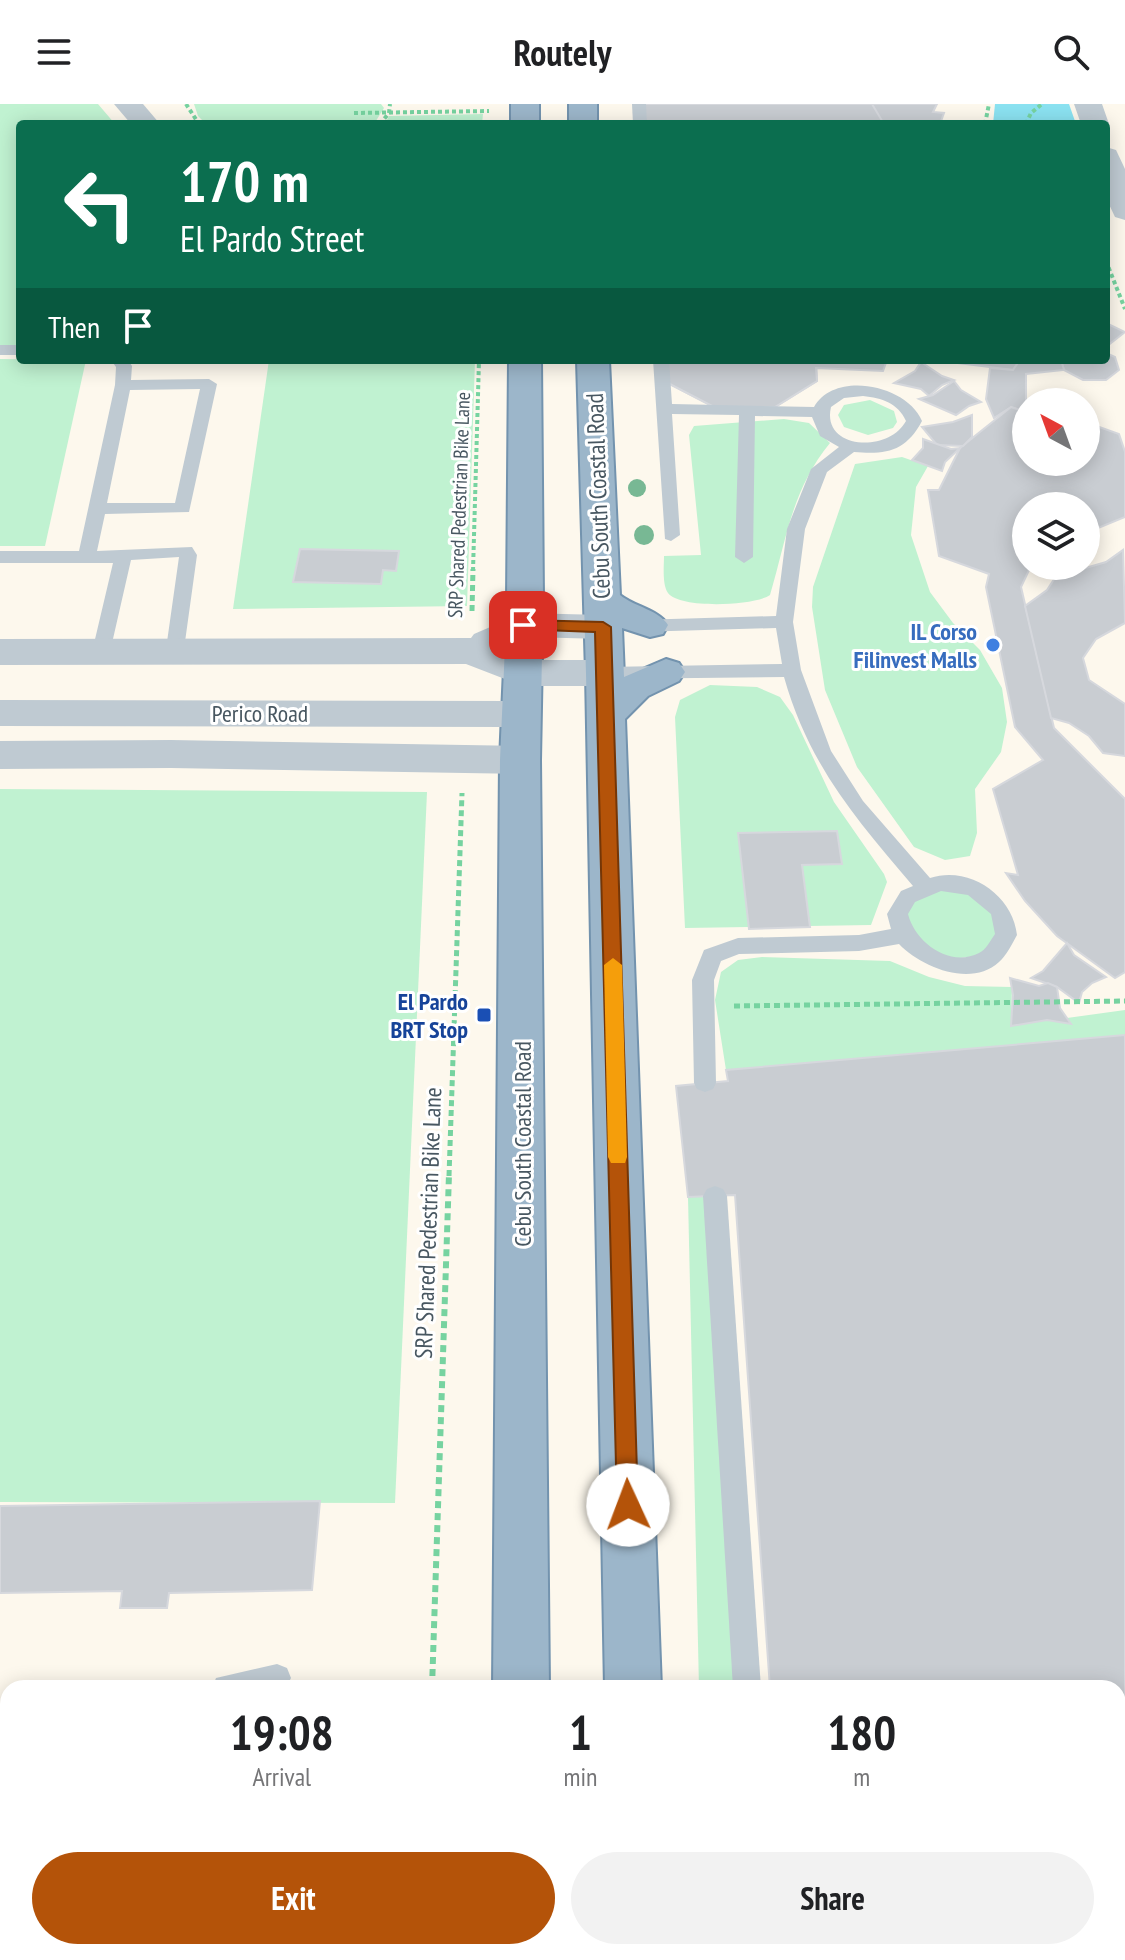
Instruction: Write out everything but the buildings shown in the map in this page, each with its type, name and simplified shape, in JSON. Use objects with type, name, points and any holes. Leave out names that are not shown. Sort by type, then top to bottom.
[{"type":"highway","name":"Cebu South Coastal Road","points":[[521,1680],[520,760],[525,364]]},
{"type":"highway","name":"Cebu South Coastal Road","points":[[593,364],[605,673],[633,1680]]},
{"type":"highway","points":[[603,613],[620,614],[650,625]]},
{"type":"highway","points":[[606,715],[635,687],[666,672]]},
{"type":"street","points":[[128,104],[142,120]]},
{"type":"street","points":[[1110,168],[1125,211]]},
{"type":"street","points":[[0,652],[175,649],[471,651],[523,625],[603,613]]},
{"type":"street","points":[[471,651],[522,694]]},
{"type":"street","name":"Perico Road","points":[[0,713],[522,694],[605,673]]},
{"type":"street","name":"Perico Road","points":[[0,755],[171,754],[520,760]]},
{"type":"lane","points":[[87,557],[123,385],[122,364]]},
{"type":"lane","points":[[661,364],[671,535]]},
{"type":"lane","points":[[95,509],[183,508],[209,384],[123,385]]},
{"type":"lane","points":[[863,391],[888,395],[906,406],[912,414],[912,429],[900,442],[877,448],[851,446],[822,428],[819,412],[830,399],[863,391]]},
{"type":"lane","points":[[666,409],[819,412]]},
{"type":"lane","points":[[744,557],[747,410]]},
{"type":"lane","points":[[851,446],[820,469],[796,529],[784,622],[792,670],[822,752],[856,806],[925,886]]},
{"type":"lane","points":[[0,557],[123,557],[127,554],[186,551],[188,555],[175,649]]},
{"type":"lane","points":[[101,652],[123,557]]},
{"type":"lane","points":[[650,625],[784,622]]},
{"type":"lane","points":[[605,673],[792,670]]},
{"type":"lane","points":[[954,883],[982,892],[1002,911],[1006,923],[1005,938],[993,954],[981,961],[952,964],[922,955],[902,935],[899,912],[913,892],[925,886],[954,883]]},
{"type":"lane","points":[[705,1083],[703,980],[712,956],[738,946],[859,943],[902,935]]},
{"type":"lane","points":[[715,1196],[746,1680]]},
{"type":"lane","points":[[267,1680],[277,1678]]},
{"type":"path","points":[[383,120],[389,113],[390,104]]},
{"type":"path","points":[[1028,120],[1042,104]]},
{"type":"path","points":[[354,113],[525,113]]},
{"type":"path","points":[[1110,271],[1125,309]]},
{"type":"path","name":"SRP Shared Pedestrian Bike Lane","points":[[471,651],[479,364]]},
{"type":"path","name":"SRP Shared Pedestrian Bike Lane","points":[[432,1680],[464,759]]},
{"type":"path","points":[[702,1007],[1125,1001]]},
{"type":"shaded area","points":[[0,104],[1125,104],[1125,1680],[0,1680]]},
{"type":"green space","points":[[0,104],[98,104],[112,120],[16,120],[16,350],[0,351]]},
{"type":"green space","points":[[194,104],[381,104],[384,108],[376,120],[202,120]]},
{"type":"green space","points":[[483,114],[482,120],[387,120],[389,116]]},
{"type":"green space","points":[[0,359],[16,359],[16,364],[85,364],[45,546],[0,546]]},
{"type":"green space","points":[[268,364],[475,364],[467,606],[233,609]]},
{"type":"green space","points":[[870,400],[894,411],[897,422],[893,428],[868,435],[844,427],[838,415],[844,405]]},
{"type":"green space","points":[[784,419],[809,423],[830,443],[798,497],[770,595],[749,602],[718,604],[675,598],[668,593],[665,585],[664,556],[701,555],[689,435],[694,426]]},
{"type":"green space","points":[[902,457],[928,466],[916,487],[911,535],[930,592],[953,623],[980,650],[1002,688],[1007,722],[1001,752],[975,789],[977,833],[970,856],[945,860],[914,847],[857,767],[825,690],[812,607],[813,587],[855,464]]},
{"type":"green space","points":[[710,685],[757,687],[780,697],[793,715],[834,802],[887,882],[871,925],[685,928],[675,717],[680,700]]},
{"type":"green space","points":[[0,789],[427,792],[395,1503],[0,1502]]},
{"type":"green space","points":[[954,883],[1002,911],[993,954],[936,961],[899,912],[904,901]]},
{"type":"green space","points":[[762,957],[890,961],[929,977],[965,986],[1012,987],[1011,1026],[1047,1020],[1070,1024],[1067,1018],[1125,1010],[1125,1035],[726,1070],[715,1000],[721,972],[738,960]]},
{"type":"green space","points":[[711,1196],[737,1680],[699,1680],[688,1197]]},
{"type":"water","points":[[995,104],[1069,104],[1075,120],[993,120]]},
{"type":"slow traffic","points":[[613,965],[618,1157]]},
{"type":"place","name":"IL Corso Filinvest Malls","points":[[993,645]]},
{"type":"place","name":"El Pardo BRT Stop","points":[[484,1015]]},
{"type":"route","points":[[523,625],[603,627],[628,1505]]}]
